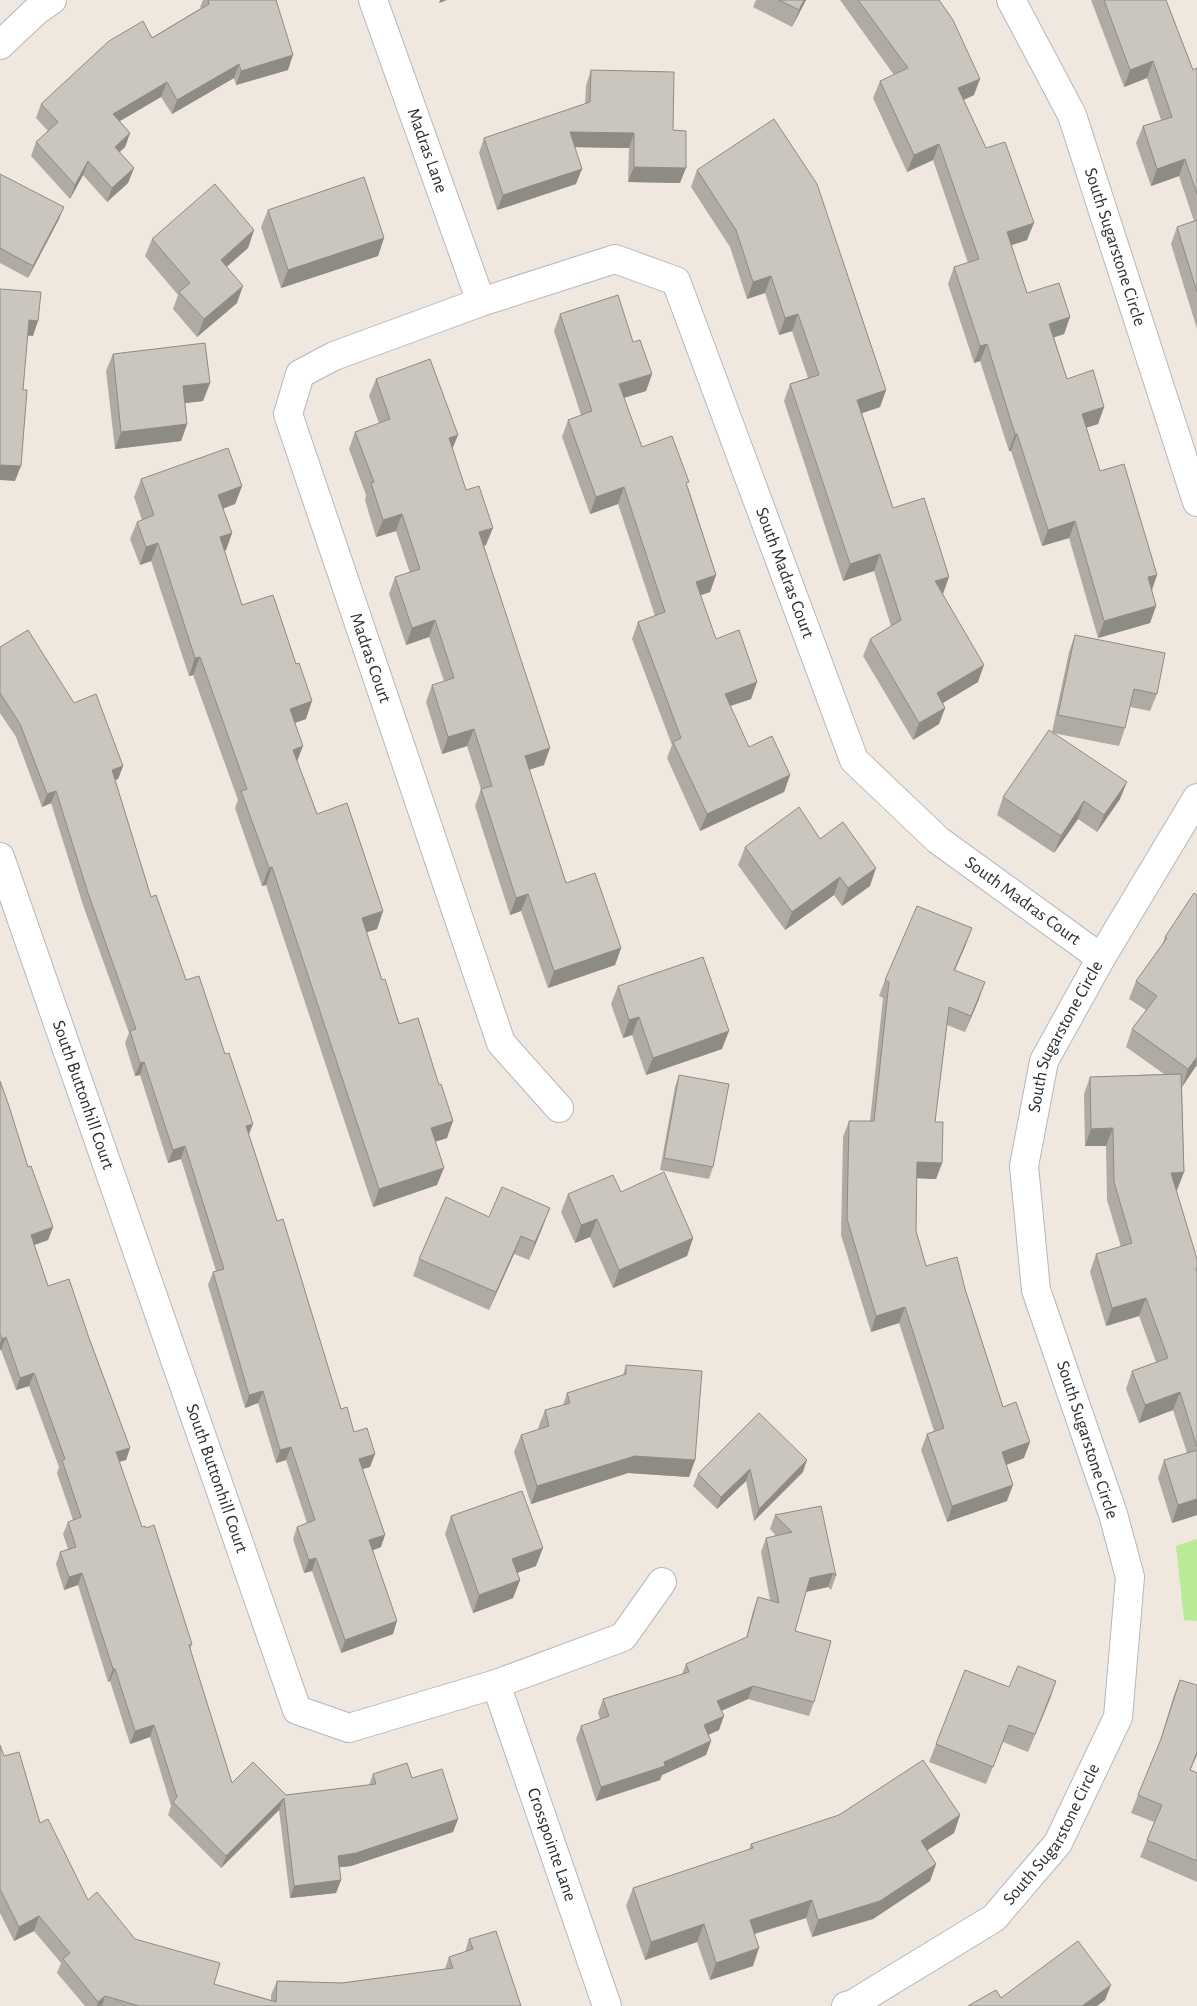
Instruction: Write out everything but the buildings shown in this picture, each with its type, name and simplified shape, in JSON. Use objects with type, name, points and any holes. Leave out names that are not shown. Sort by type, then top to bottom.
[{"type":"street","points":[[0,45],[36,11],[52,0]]},
{"type":"street","name":"Madras Lane","points":[[373,0],[481,302]]},
{"type":"street","name":"South Sugarstone Circle","points":[[1011,0],[1072,115],[1197,502]]},
{"type":"street","name":"South Madras Court","points":[[481,302],[615,259],[676,281],[854,760],[938,840],[1101,958]]},
{"type":"street","name":"Madras Court","points":[[481,302],[334,356],[300,374],[288,414],[501,1043],[559,1108]]},
{"type":"street","name":"South Sugarstone Circle","points":[[851,2005],[994,1918],[1058,1843],[1118,1718],[1130,1577],[1110,1505],[1036,1290],[1024,1166],[1044,1061],[1101,958],[1197,798]]},
{"type":"street","name":"South Buttonhill Court","points":[[0,857],[297,1710],[350,1728],[496,1684],[623,1637],[662,1582]]},
{"type":"street","name":"Crosspointe Lane","points":[[496,1684],[607,2006]]},
{"type":"green space","points":[[1197,1539],[1197,1621],[1184,1620],[1176,1546]]}]
